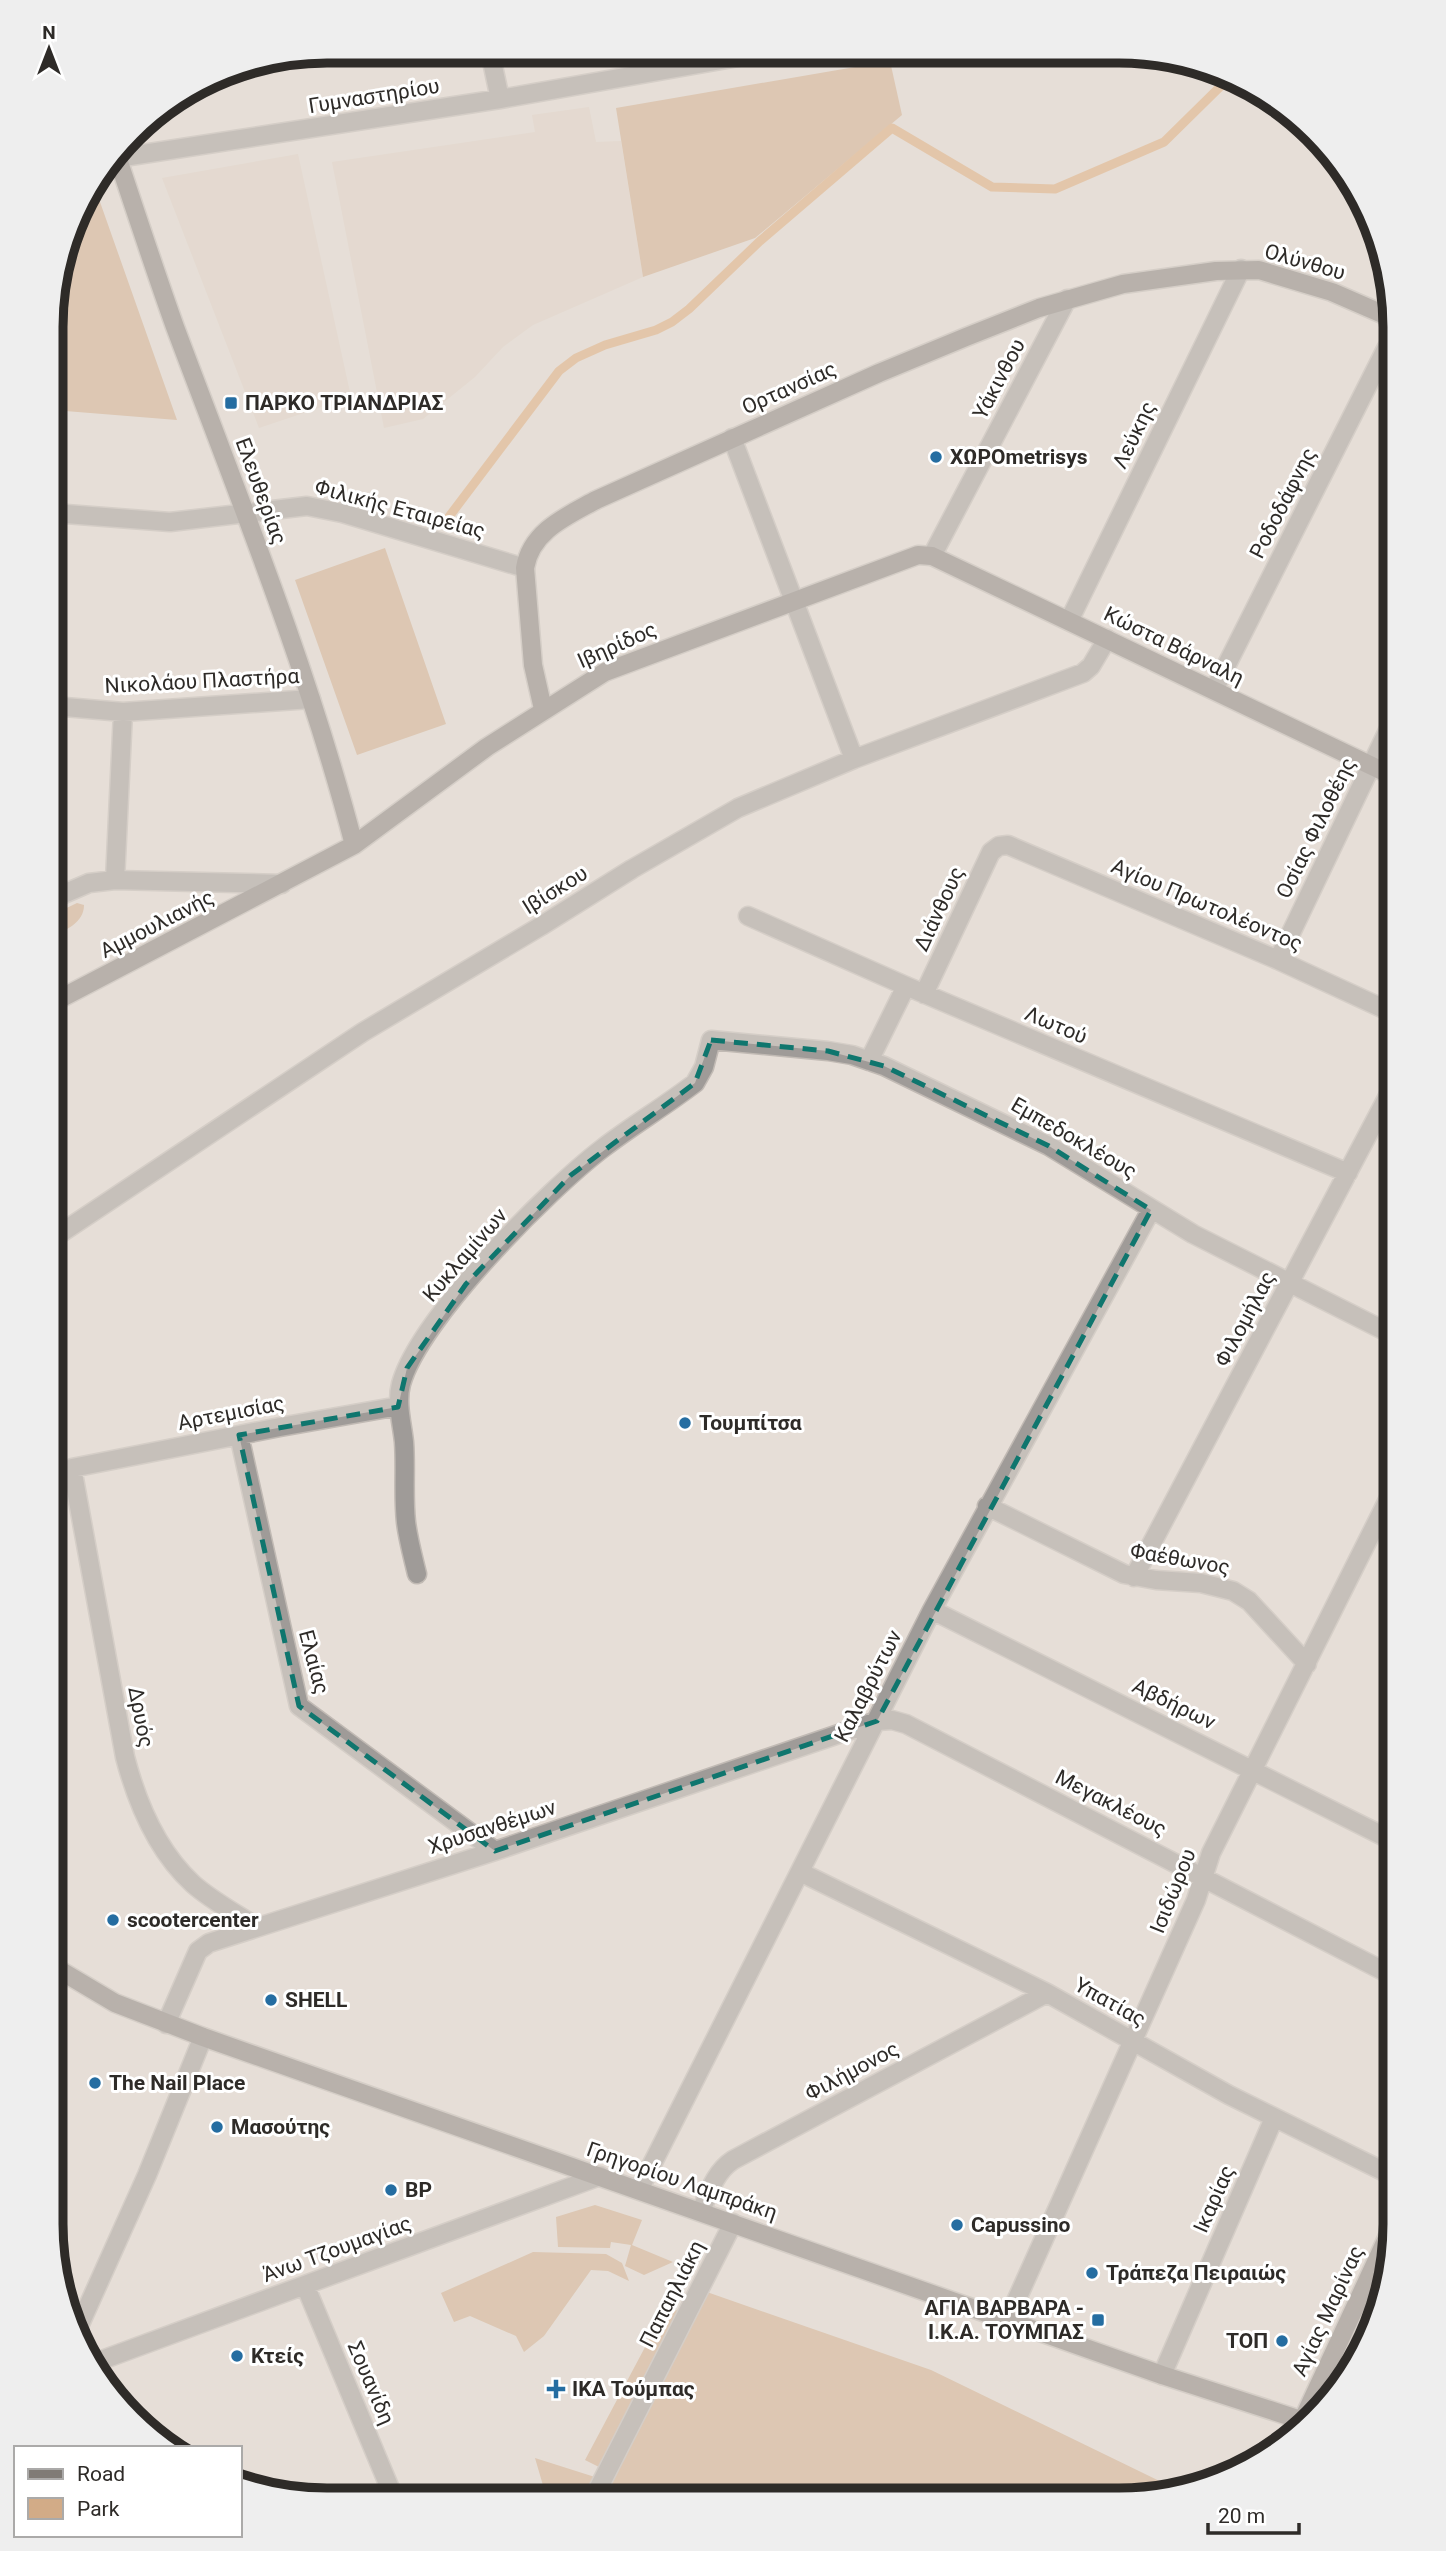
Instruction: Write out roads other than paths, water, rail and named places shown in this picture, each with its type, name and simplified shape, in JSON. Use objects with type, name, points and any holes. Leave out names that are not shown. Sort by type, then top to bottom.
[{"type":"street","points":[[492,63],[500,99]]},
{"type":"street","name":"Γυμναστηρίου","points":[[127,156],[500,99],[704,63]]},
{"type":"street","name":"Ελευθερίας","points":[[119,164],[174,325],[246,512],[311,699],[336,776],[354,845]]},
{"type":"street","name":"Ορτανσίας","points":[[544,709],[533,665],[525,568],[529,552],[540,536],[568,515],[879,373],[1028,312],[1123,284],[1241,269]]},
{"type":"street","name":"Ολύνθου","points":[[1241,269],[1259,270],[1300,281],[1382,314]]},
{"type":"street","name":"Λεύκης","points":[[1069,621],[1241,269]]},
{"type":"street","name":"Υάκινθου","points":[[932,556],[1068,299]]},
{"type":"street","name":"Ροδοδάφνης","points":[[1214,691],[1383,356]]},
{"type":"street","points":[[732,438],[854,758]]},
{"type":"street","name":"Φιλικής Εταιρείας","points":[[63,514],[170,522],[293,506],[321,508],[525,568]]},
{"type":"street","name":"Κώστα Βάρναλη","points":[[932,556],[1383,772]]},
{"type":"street","name":"Ιβηρίδος","points":[[354,845],[487,747],[590,680],[621,665],[908,558],[932,556]]},
{"type":"street","name":"Ιβίσκου","points":[[63,1232],[363,1032],[738,808],[854,758],[1083,673],[1091,666],[1107,639]]},
{"type":"street","name":"Νικολάου Πλαστήρα","points":[[63,707],[123,712],[311,699]]},
{"type":"street","points":[[116,880],[123,712]]},
{"type":"street","name":"Οσίας Φιλοθέης","points":[[1278,960],[1383,741]]},
{"type":"street","name":"Αμμουλιανής","points":[[63,997],[354,845]]},
{"type":"street","name":"Αγίου Πρωτολέοντος","points":[[999,846],[1016,848],[1278,960],[1383,1008]]},
{"type":"street","name":"Διάνθους","points":[[924,994],[989,856],[999,846]]},
{"type":"street","name":"Αμμουλιανής","points":[[63,894],[89,883],[116,880],[282,884]]},
{"type":"street","name":"Λωτού","points":[[748,916],[924,994],[1348,1173]]},
{"type":"street","points":[[869,1061],[906,986]]},
{"type":"street","name":"Εμπεδοκλέους","points":[[711,1040],[843,1053],[908,1077],[1049,1146],[1151,1210],[1289,1284],[1383,1330]]},
{"type":"street","name":"Κυκλαμίνων","points":[[417,1574],[406,1523],[404,1442],[399,1406],[400,1387],[407,1368],[425,1338],[466,1284],[571,1175],[695,1083],[704,1067],[711,1040]]},
{"type":"street","name":"Φιλομήλας","points":[[1134,1577],[1383,1106]]},
{"type":"street","name":"Καλαβρύτων","points":[[639,2190],[932,1610],[1151,1210]]},
{"type":"street","name":"Αρτεμισίας","points":[[72,1468],[399,1406]]},
{"type":"street","name":"Ελαίας","points":[[239,1435],[299,1706],[495,1851]]},
{"type":"street","name":"Δρυός","points":[[72,1468],[125,1757],[138,1799],[156,1836],[193,1884],[255,1926]]},
{"type":"street","name":"Φαέθωνος","points":[[987,1506],[1102,1564],[1134,1577],[1201,1583],[1233,1591],[1249,1601],[1307,1664]]},
{"type":"street","name":"Ισιδώρου","points":[[1008,2319],[1198,1896],[1212,1853],[1383,1510]]},
{"type":"street","name":"Αβδήρων","points":[[932,1610],[1383,1836]]},
{"type":"street","name":"Μεγακλέους","points":[[877,1721],[892,1720],[906,1724],[1383,1971]]},
{"type":"street","name":"Χρυσανθέμων","points":[[166,2024],[198,1951],[209,1943],[495,1851],[877,1721]]},
{"type":"street","name":"Υπατίας","points":[[800,1872],[1047,1993],[1229,2095],[1383,2171]]},
{"type":"street","name":"Γρηγορίου Λαμπράκη","points":[[63,1972],[115,2003],[166,2024],[1294,2421]]},
{"type":"street","name":"Φιλήμονος","points":[[701,2211],[715,2178],[725,2165],[1047,1993]]},
{"type":"street","points":[[81,2321],[147,2175],[203,2037]]},
{"type":"street","name":"Ικαρίας","points":[[1162,2375],[1274,2118]]},
{"type":"street","name":"Άνω Τζουμαγίας","points":[[101,2360],[600,2176]]},
{"type":"street","name":"Παπαηλιάκη","points":[[599,2488],[733,2222]]},
{"type":"street","name":"Αγίας Μαρίνας","points":[[1310,2406],[1381,2251]]},
{"type":"street","name":"Σουανίδη","points":[[305,2285],[390,2488]]},
{"type":"waterway","points":[[445,522],[559,371],[576,358],[605,345],[656,330],[672,322],[760,241],[892,128],[992,187],[1055,189],[1164,142],[1223,84]]},
{"type":"place","name":"ΠΑΡΚΟ ΤΡΙΑΝΔΡΙΑΣ","points":[[231,403]]},
{"type":"place","name":"ΧΩΡΟmetrisys","points":[[936,457]]},
{"type":"place","name":"Τουμπίτσα","points":[[685,1423]]},
{"type":"place","name":"scootercenter","points":[[113,1920]]},
{"type":"place","name":"SHELL","points":[[271,2000]]},
{"type":"place","name":"The Nail Place","points":[[95,2083]]},
{"type":"place","name":"Μασούτης","points":[[217,2127]]},
{"type":"place","name":"BP","points":[[391,2190]]},
{"type":"place","name":"Capussino","points":[[957,2225]]},
{"type":"place","name":"Τράπεζα Πειραιώς","points":[[1092,2273]]},
{"type":"place","name":"ΑΓΙΑ ΒΑΡΒΑΡΑ - Ι.Κ.Α. ΤΟΥΜΠΑΣ","points":[[1098,2320]]},
{"type":"place","name":"ΤΟΠ","points":[[1282,2341]]},
{"type":"place","name":"Κτείς","points":[[237,2356]]},
{"type":"place","name":"ΙΚΑ Τούμπας","points":[[556,2389]]}]
